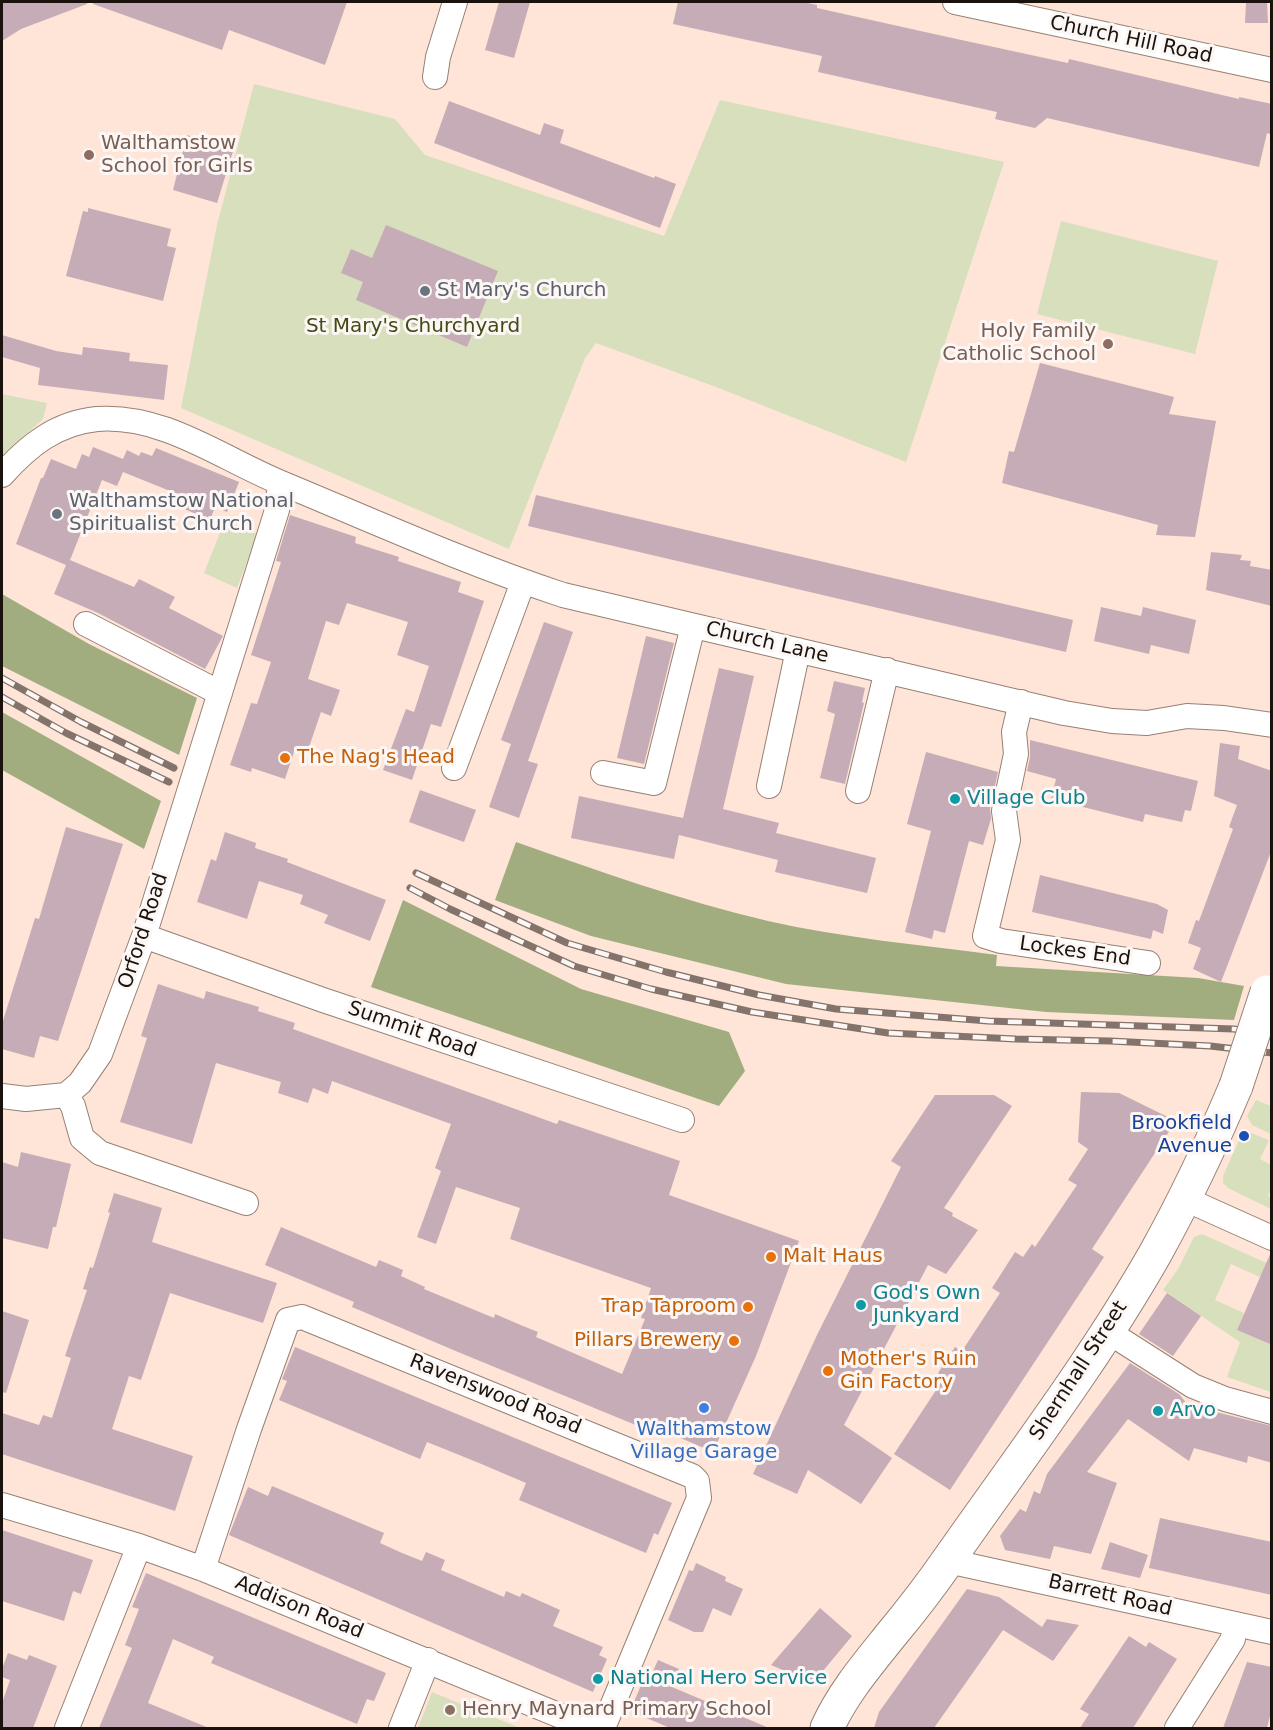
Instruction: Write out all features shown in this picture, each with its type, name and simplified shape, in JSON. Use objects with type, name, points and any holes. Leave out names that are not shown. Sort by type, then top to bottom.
[{"type":"street","points":[[435,77],[438,57],[455,2]]},
{"type":"street","name":"Church Hill Road","points":[[955,2],[1272,70]]},
{"type":"street","name":"Church Lane","points":[[2,475],[50,433],[67,424],[96,419],[117,419],[166,429],[280,483],[523,582],[563,595],[1021,702],[1112,721],[1147,723],[1187,716],[1224,718],[1272,725]]},
{"type":"street","name":"Orford Road","points":[[66,1095],[80,1083],[100,1054],[144,936],[278,510],[280,483]]},
{"type":"street","points":[[454,768],[523,582]]},
{"type":"street","points":[[86,624],[220,693]]},
{"type":"street","points":[[603,773],[654,783],[693,626]]},
{"type":"street","points":[[769,786],[798,650]]},
{"type":"street","points":[[858,791],[887,670]]},
{"type":"street","name":"Lockes End","points":[[1021,702],[1014,732],[1016,754],[1004,811],[1008,840],[985,936],[1001,941],[1148,963]]},
{"type":"street","name":"Summit Road","points":[[144,936],[323,1000],[682,1120]]},
{"type":"street","name":"Shernhall Street","points":[[827,1728],[850,1686],[948,1561],[973,1523],[1043,1429],[1155,1254],[1214,1137],[1236,1086],[1269,985]]},
{"type":"street","points":[[2,1096],[26,1099],[66,1095],[73,1107],[82,1138],[100,1153],[246,1203]]},
{"type":"street","points":[[1184,1198],[1272,1238]]},
{"type":"street","name":"Ravenswood Road","points":[[203,1569],[288,1320],[302,1317],[692,1476],[697,1481],[699,1498],[603,1728]]},
{"type":"street","points":[[1107,1331],[1193,1386],[1225,1399],[1272,1412]]},
{"type":"street","name":"Addison Road","points":[[2,1505],[139,1546],[203,1569],[590,1728]]},
{"type":"street","points":[[67,1728],[139,1546]]},
{"type":"street","name":"Barrett Road","points":[[948,1561],[1272,1632]]},
{"type":"street","points":[[1177,1728],[1233,1639],[1234,1624]]},
{"type":"street","points":[[401,1728],[428,1660]]},
{"type":"green space","name":"St Mary's Churchyard","points":[[254,84],[395,119],[425,155],[664,236],[720,100],[1004,162],[906,462],[716,387],[596,343],[585,358],[509,549],[181,408],[217,225]]},
{"type":"green space","points":[[1061,221],[1218,261],[1195,354],[1037,314]]},
{"type":"green space","points":[[2,394],[47,403],[43,419],[2,455]]},
{"type":"green space","points":[[225,520],[257,534],[237,588],[204,573]]},
{"type":"green space","points":[[2,594],[89,644],[197,698],[179,755],[2,666]]},
{"type":"green space","points":[[2,712],[161,801],[144,849],[2,770]]},
{"type":"green space","points":[[516,842],[672,895],[796,927],[882,941],[997,955],[996,966],[1198,978],[1244,986],[1234,1020],[1046,1012],[786,984],[591,936],[495,900]]},
{"type":"green space","points":[[403,900],[581,989],[729,1032],[745,1071],[719,1106],[371,987]]},
{"type":"green space","points":[[1256,1100],[1271,1106],[1271,1134],[1252,1125],[1247,1116]]},
{"type":"green space","points":[[1251,1133],[1269,1140],[1260,1159],[1271,1165],[1271,1188],[1268,1196],[1271,1198],[1271,1209],[1228,1188],[1223,1183],[1223,1176],[1240,1138]]},
{"type":"green space","points":[[1202,1234],[1271,1265],[1271,1282],[1231,1264],[1215,1300],[1244,1313],[1237,1330],[1271,1345],[1271,1392],[1227,1377],[1240,1342],[1163,1290],[1178,1269],[1194,1237]]},
{"type":"green space","name":"Henry Maynard Primary School","points":[[432,1692],[520,1728],[418,1728]]},
{"type":"building","points":[[2,2],[87,2],[87,4],[21,29],[2,41]]},
{"type":"building","points":[[94,2],[347,2],[325,65],[229,30],[222,50],[93,4]]},
{"type":"building","points":[[499,2],[530,2],[514,58],[485,50]]},
{"type":"building","points":[[678,2],[803,2],[817,5],[817,8],[943,36],[1068,63],[1069,59],[1239,99],[1239,97],[1272,104],[1272,135],[1267,133],[1259,167],[1047,118],[1035,128],[995,119],[997,112],[818,72],[822,56],[673,24]]},
{"type":"building","points":[[1246,2],[1267,2],[1268,23],[1245,23]]},
{"type":"building","points":[[449,101],[540,135],[544,123],[564,130],[560,143],[676,184],[660,228],[434,143]]},
{"type":"building","points":[[187,135],[234,148],[217,203],[173,190]]},
{"type":"building","points":[[88,208],[171,229],[167,246],[176,248],[163,301],[66,276],[83,211],[88,212]]},
{"type":"building","name":"St Mary's Church","points":[[386,225],[498,271],[467,347],[356,300],[363,282],[341,273],[351,249],[372,258]]},
{"type":"building","points":[[2,335],[56,351],[82,355],[83,347],[116,351],[130,353],[129,361],[168,365],[164,400],[38,385],[40,368],[2,357]]},
{"type":"building","points":[[1040,363],[1174,397],[1169,414],[1216,421],[1195,537],[1156,535],[1158,525],[1002,483],[1009,451],[1014,452]]},
{"type":"building","points":[[93,447],[123,459],[127,450],[139,456],[141,452],[152,456],[156,448],[239,482],[227,512],[215,507],[210,520],[166,501],[170,491],[123,472],[117,486],[102,480],[70,560],[134,587],[139,579],[175,597],[169,608],[223,636],[205,669],[98,613],[54,594],[66,565],[16,544],[41,478],[51,459],[76,469],[82,454],[89,457]]},
{"type":"building","points":[[536,495],[1073,620],[1066,652],[528,526]]},
{"type":"building","points":[[290,515],[356,537],[355,543],[399,557],[398,561],[461,582],[458,592],[484,601],[441,727],[431,724],[412,780],[383,770],[406,709],[414,712],[429,666],[397,655],[408,622],[347,603],[339,625],[326,621],[308,679],[340,690],[331,716],[321,712],[306,756],[294,752],[285,779],[252,768],[251,772],[230,765],[251,703],[257,704],[271,662],[251,655],[281,562],[276,561]]},
{"type":"building","points":[[1211,552],[1242,555],[1240,560],[1251,561],[1250,566],[1272,570],[1272,606],[1206,590]]},
{"type":"building","points":[[1101,607],[1141,616],[1143,607],[1196,620],[1189,654],[1151,645],[1149,654],[1094,641]]},
{"type":"building","points":[[544,622],[573,632],[528,761],[538,764],[519,818],[489,807],[511,744],[501,740]]},
{"type":"building","points":[[646,636],[674,643],[644,764],[617,758]]},
{"type":"building","points":[[719,668],[754,676],[723,809],[779,823],[776,833],[876,858],[867,893],[775,872],[778,860],[679,835],[674,859],[571,838],[579,796],[683,818]]},
{"type":"building","points":[[834,681],[865,688],[862,702],[864,703],[845,784],[820,778],[835,714],[827,711]]},
{"type":"building","points":[[1030,740],[1198,781],[1191,811],[1185,810],[1182,822],[1145,814],[1143,822],[1051,799],[1056,779],[1027,771]]},
{"type":"building","points":[[1220,743],[1240,746],[1238,759],[1272,771],[1272,849],[1221,982],[1193,969],[1201,948],[1188,943],[1196,920],[1199,921],[1233,829],[1229,827],[1237,805],[1214,796]]},
{"type":"building","points":[[926,752],[998,772],[990,808],[991,819],[983,845],[969,841],[945,933],[934,930],[932,939],[905,932],[931,831],[907,824]]},
{"type":"building","points":[[420,790],[476,810],[464,842],[409,822]]},
{"type":"building","points":[[66,827],[123,844],[58,1041],[40,1036],[34,1058],[2,1049],[2,1024],[35,918],[39,919]]},
{"type":"building","points":[[225,832],[256,843],[255,848],[288,859],[287,862],[386,900],[370,941],[324,923],[328,915],[300,904],[303,895],[259,881],[247,919],[197,902],[211,859],[216,861]]},
{"type":"building","points":[[1040,875],[1157,904],[1168,910],[1163,934],[1153,930],[1151,939],[1032,912]]},
{"type":"building","points":[[158,984],[204,999],[206,991],[259,1007],[258,1011],[295,1023],[293,1029],[557,1124],[559,1120],[680,1161],[669,1195],[799,1241],[756,1356],[713,1452],[646,1423],[643,1428],[458,1352],[352,1307],[354,1302],[265,1265],[281,1227],[376,1267],[379,1260],[403,1270],[401,1276],[425,1287],[424,1289],[494,1318],[495,1314],[538,1332],[536,1337],[622,1374],[645,1319],[641,1318],[651,1288],[510,1239],[520,1208],[456,1187],[436,1244],[417,1237],[441,1171],[435,1168],[451,1124],[332,1081],[328,1094],[313,1088],[308,1103],[278,1093],[281,1082],[216,1063],[192,1144],[120,1122],[147,1038],[141,1036]]},
{"type":"building","points":[[1081,1092],[1119,1093],[1176,1121],[1092,1249],[1104,1257],[950,1490],[894,1454],[944,1378],[938,1373],[955,1347],[962,1351],[1000,1293],[992,1288],[1015,1252],[1023,1257],[1032,1244],[1035,1247],[1077,1185],[1068,1180],[1088,1149],[1078,1142]]},
{"type":"building","points":[[935,1095],[994,1095],[1012,1106],[944,1208],[953,1213],[952,1216],[978,1230],[946,1274],[928,1265],[844,1425],[892,1458],[861,1504],[808,1470],[797,1494],[753,1474],[817,1335],[901,1167],[891,1161]]},
{"type":"building","points":[[21,1152],[71,1164],[56,1227],[53,1227],[48,1249],[2,1238],[2,1162],[18,1167]]},
{"type":"building","points":[[114,1193],[162,1208],[152,1242],[277,1283],[263,1323],[170,1293],[141,1380],[129,1376],[112,1429],[193,1456],[175,1511],[2,1454],[2,1413],[39,1425],[43,1415],[52,1418],[71,1358],[65,1356],[87,1290],[83,1289],[90,1267],[93,1268]]},
{"type":"building","points":[[1272,1252],[1272,1345],[1237,1330]]},
{"type":"building","points":[[1167,1293],[1201,1316],[1173,1356],[1139,1334]]},
{"type":"building","points":[[2,1311],[29,1320],[6,1393],[2,1392]]},
{"type":"building","points":[[295,1347],[672,1503],[658,1535],[654,1533],[646,1553],[519,1500],[526,1483],[479,1463],[427,1442],[420,1459],[279,1400],[287,1381],[282,1379]]},
{"type":"building","points":[[1130,1363],[1179,1394],[1188,1405],[1272,1426],[1272,1463],[1248,1456],[1247,1463],[1194,1448],[1189,1461],[1128,1419],[1087,1472],[1117,1483],[1091,1554],[1054,1546],[1050,1559],[1005,1550],[1000,1536],[1020,1509],[1026,1512],[1034,1491],[1040,1494],[1047,1474]]},
{"type":"building","points":[[272,1486],[384,1533],[380,1543],[402,1553],[422,1561],[426,1552],[445,1560],[441,1570],[504,1597],[506,1591],[520,1597],[522,1593],[560,1610],[553,1626],[603,1647],[599,1655],[607,1659],[593,1692],[229,1535],[248,1487],[268,1496]]},
{"type":"building","points":[[1160,1518],[1272,1542],[1272,1595],[1149,1568]]},
{"type":"building","points":[[2,1530],[93,1560],[81,1594],[73,1591],[64,1621],[2,1601]]},
{"type":"building","points":[[1110,1542],[1148,1555],[1140,1578],[1101,1569]]},
{"type":"building","points":[[696,1563],[726,1577],[725,1581],[743,1589],[731,1616],[713,1608],[703,1632],[694,1632],[668,1620],[689,1570],[693,1571]]},
{"type":"building","points":[[146,1573],[386,1673],[374,1701],[367,1699],[357,1724],[211,1663],[214,1657],[173,1639],[148,1703],[209,1728],[99,1728],[132,1648],[125,1645],[139,1609],[132,1607]]},
{"type":"building","points":[[967,1589],[999,1597],[1042,1627],[1047,1619],[1079,1625],[1053,1661],[1003,1630],[934,1728],[874,1728],[879,1712]]},
{"type":"building","points":[[820,1608],[852,1636],[813,1683],[771,1665]]},
{"type":"building","points":[[1129,1636],[1146,1647],[1149,1642],[1177,1659],[1133,1728],[1080,1728],[1089,1714],[1080,1709]]},
{"type":"building","points":[[8,1653],[27,1660],[29,1655],[57,1666],[33,1728],[2,1728],[2,1703],[10,1680],[2,1677],[2,1669]]},
{"type":"building","points":[[658,1660],[679,1669],[672,1687],[769,1728],[670,1728],[630,1711],[645,1676],[650,1678]]},
{"type":"building","points":[[1247,1662],[1272,1667],[1272,1708],[1267,1728],[1223,1728]]},
{"type":"railway","points":[[2,678],[81,722],[174,768]]},
{"type":"railway","points":[[2,697],[66,733],[169,782]]},
{"type":"railway","points":[[416,873],[567,943],[666,972],[759,995],[836,1009],[988,1021],[1234,1029],[1272,1035]]},
{"type":"railway","points":[[410,888],[574,966],[651,989],[752,1012],[888,1033],[1210,1046],[1272,1053]]},
{"type":"place","name":"Walthamstow School for Girls","points":[[89,155]]},
{"type":"place","name":"St Mary's Church","points":[[425,291]]},
{"type":"place","name":"Holy Family Catholic School","points":[[1108,344]]},
{"type":"place","name":"Walthamstow National Spiritualist Church","points":[[57,514]]},
{"type":"place","name":"The Nag's Head","points":[[285,758]]},
{"type":"place","name":"Village Club","points":[[955,799]]},
{"type":"place","name":"Brookfield Avenue","points":[[1244,1136]]},
{"type":"place","name":"Malt Haus","points":[[771,1257]]},
{"type":"place","name":"God's Own Junkyard","points":[[861,1305]]},
{"type":"place","name":"Trap Taproom","points":[[748,1307]]},
{"type":"place","name":"Pillars Brewery","points":[[734,1341]]},
{"type":"place","name":"Mother's Ruin Gin Factory","points":[[828,1371]]},
{"type":"place","name":"Walthamstow Village Garage","points":[[704,1408]]},
{"type":"place","name":"Arvo","points":[[1158,1411]]},
{"type":"place","name":"National Hero Service","points":[[598,1679]]},
{"type":"place","name":"Henry Maynard Primary School","points":[[450,1710]]}]
